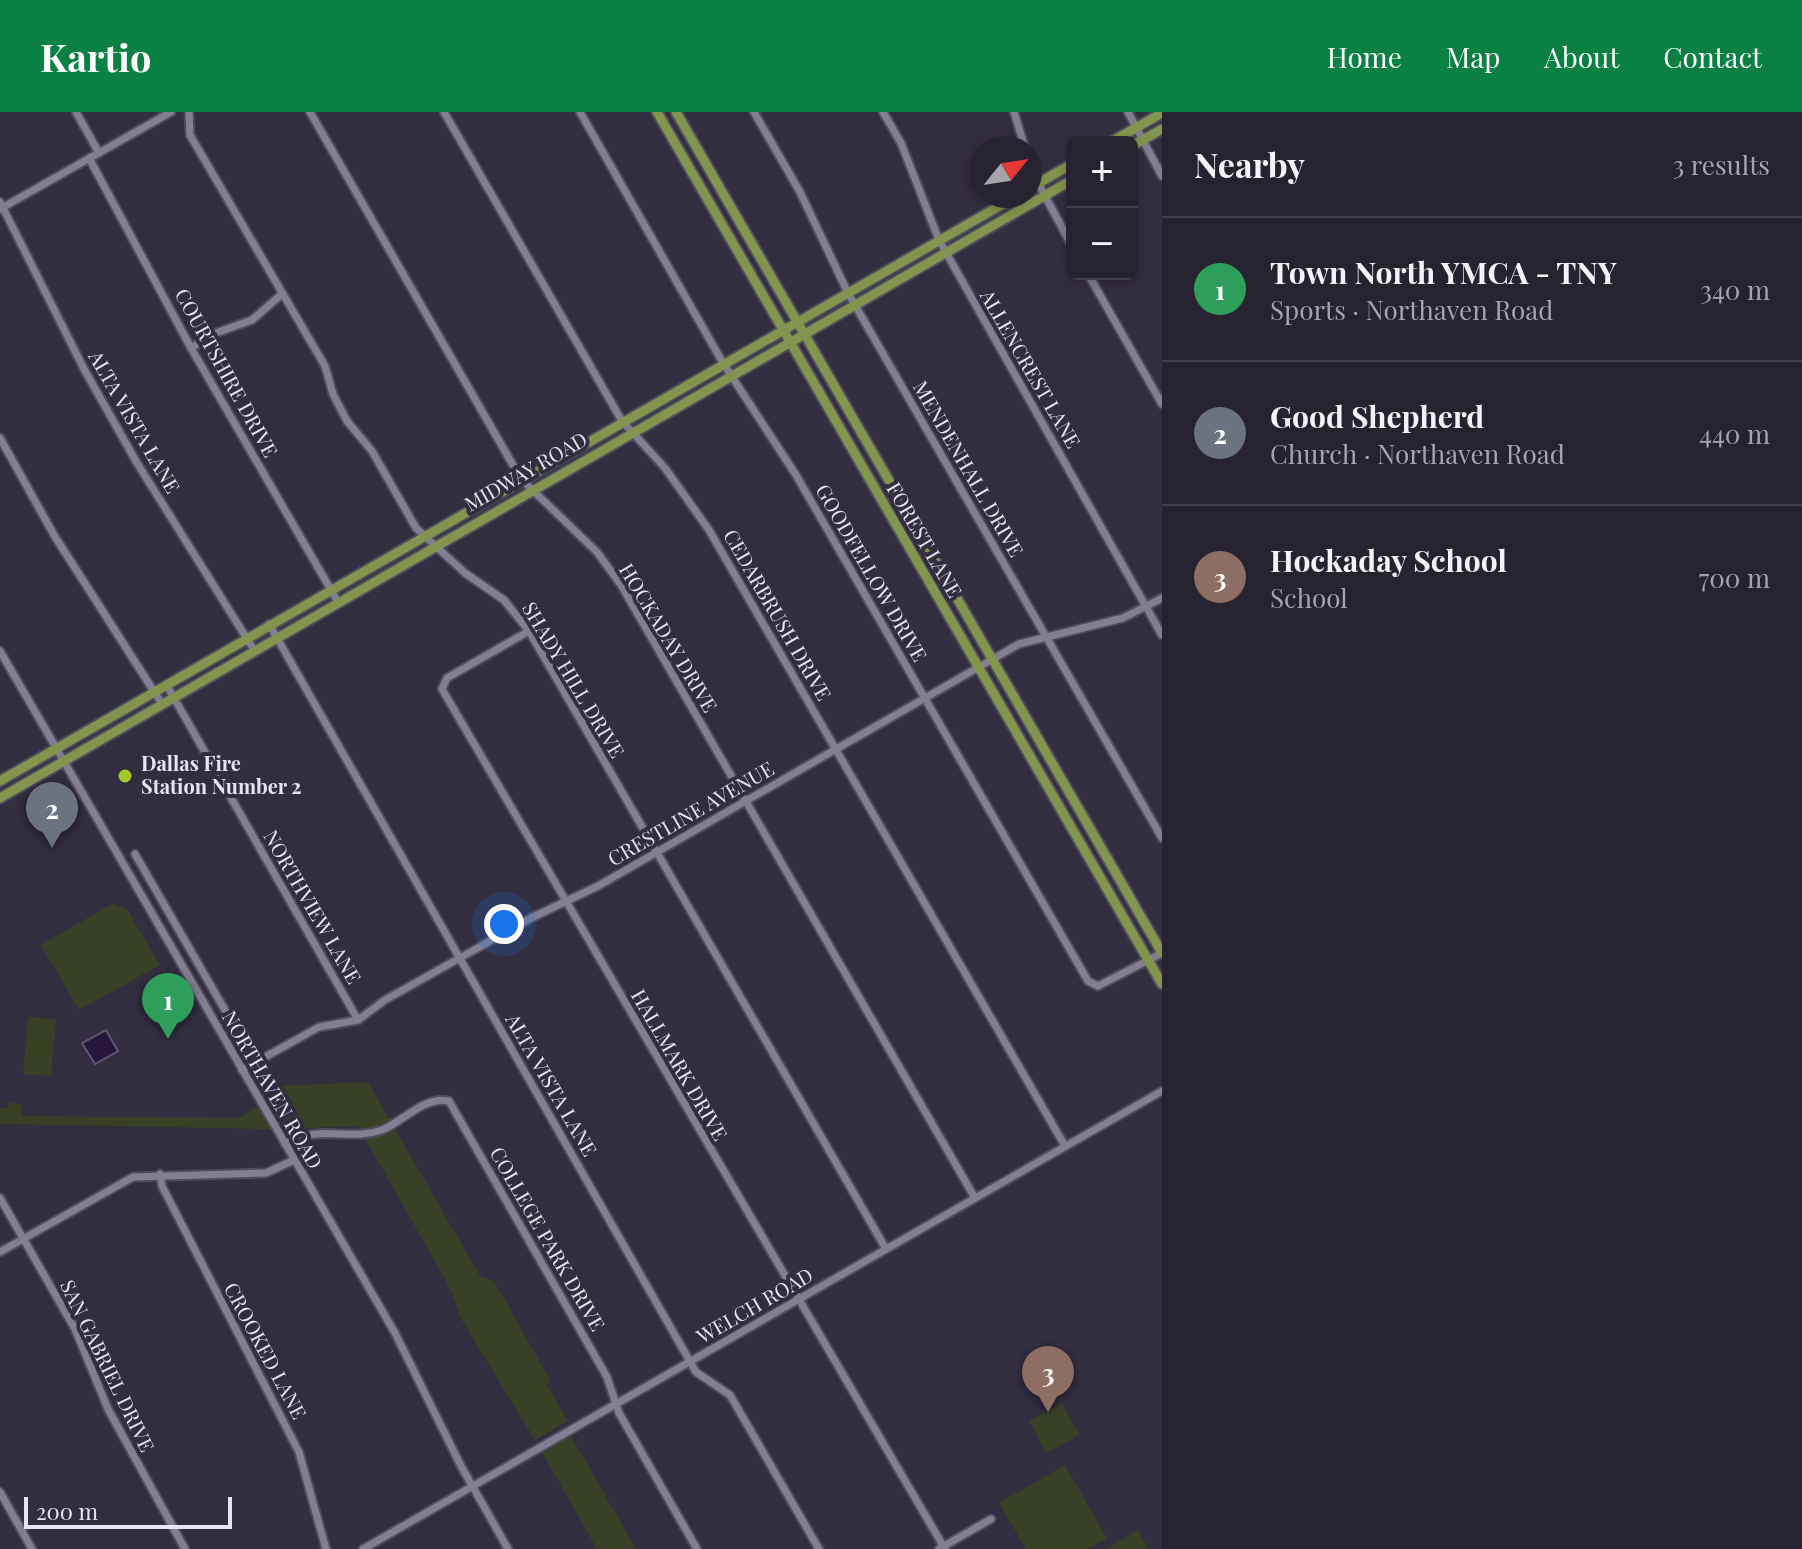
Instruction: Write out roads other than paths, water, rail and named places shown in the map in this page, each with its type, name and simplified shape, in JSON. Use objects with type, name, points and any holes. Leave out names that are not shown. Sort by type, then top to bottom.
[{"type":"main road","name":"FOREST LANE","points":[[657,112],[1162,984]]},
{"type":"main road","name":"FOREST LANE","points":[[676,112],[1162,953]]},
{"type":"main road","points":[[1121,136],[1162,113]]},
{"type":"main road","points":[[1138,142],[1162,129]]},
{"type":"main road","points":[[1042,181],[1066,167]]},
{"type":"main road","name":"MIDWAY ROAD","points":[[0,798],[1066,183]]},
{"type":"main road","name":"MIDWAY ROAD","points":[[0,781],[996,208]]},
{"type":"street","points":[[76,112],[99,153]]},
{"type":"street","points":[[1,206],[171,112]]},
{"type":"street","name":"SHADY HILL DRIVE","points":[[189,112],[190,135],[325,366],[333,394],[347,421],[366,442],[423,535],[465,573],[504,600],[529,631],[886,1249]]},
{"type":"street","name":"HOCKADAY DRIVE","points":[[310,112],[521,479],[597,552],[621,585],[975,1198]]},
{"type":"street","name":"CEDARBRUSH DRIVE","points":[[444,112],[622,421],[673,478],[709,530],[1065,1146]]},
{"type":"street","name":"GOODFELLOW DRIVE","points":[[580,112],[723,363],[796,475],[1088,981],[1098,986],[1147,958],[1162,953]]},
{"type":"street","name":"MENDENHALL DRIVE","points":[[754,112],[794,182],[854,304],[1162,838]]},
{"type":"street","name":"ALLENCREST LANE","points":[[883,112],[901,143],[945,252],[1162,635]]},
{"type":"street","points":[[1014,112],[1021,136]]},
{"type":"street","points":[[1128,112],[1162,176]]},
{"type":"street","name":"COURTSHIRE DRIVE","points":[[89,158],[191,348],[338,602]]},
{"type":"street","points":[[1044,196],[1066,235]]},
{"type":"street","name":"ALTA VISTA LANE","points":[[1,206],[84,369],[137,463],[254,650]]},
{"type":"street","points":[[1091,280],[1162,404]]},
{"type":"street","points":[[191,348],[213,334],[252,320],[282,294]]},
{"type":"street","points":[[0,438],[54,535],[162,704]]},
{"type":"street","name":"CRESTLINE AVENUE","points":[[242,1070],[319,1027],[358,1020],[385,1000],[657,853],[992,659],[1045,635],[1100,625],[1162,598]]},
{"type":"street","name":"ALTA VISTA LANE","points":[[269,624],[690,1361],[703,1378],[730,1395],[819,1549]]},
{"type":"street","name":"HALLMARK DRIVE","points":[[529,631],[447,678],[442,689],[776,1263],[800,1299],[942,1548]]},
{"type":"street","name":"NORTHAVEN ROAD","points":[[0,651],[395,1333],[472,1486],[508,1549]]},
{"type":"street","name":"NORTHVIEW LANE","points":[[166,684],[358,1020]]},
{"type":"street","points":[[135,854],[226,1012]]},
{"type":"street","points":[[139,894],[153,886]]},
{"type":"street","points":[[199,996],[213,989]]},
{"type":"street","name":"WELCH ROAD","points":[[363,1549],[1162,1091]]},
{"type":"street","name":"COLLEGE PARK DRIVE","points":[[285,1144],[314,1132],[373,1132],[434,1101],[449,1101],[607,1377],[615,1404],[697,1549]]},
{"type":"street","points":[[0,1252],[133,1177],[266,1173],[294,1160]]},
{"type":"street","name":"CROOKED LANE","points":[[160,1174],[162,1186],[299,1452],[326,1549]]},
{"type":"street","name":"SAN GABRIEL DRIVE","points":[[0,1198],[75,1329],[123,1440],[185,1549]]},
{"type":"street","points":[[0,1492],[32,1549]]},
{"type":"street","points":[[942,1548],[991,1519]]},
{"type":"place","name":"Dallas Fire Station Number 2","points":[[125,776]]},
{"type":"place","name":"Good Shepherd","points":[[52,848]]},
{"type":"place","name":"Town North YMCA - TNY","points":[[168,1039]]},
{"type":"place","name":"Hockaday School","points":[[1048,1412]]}]
